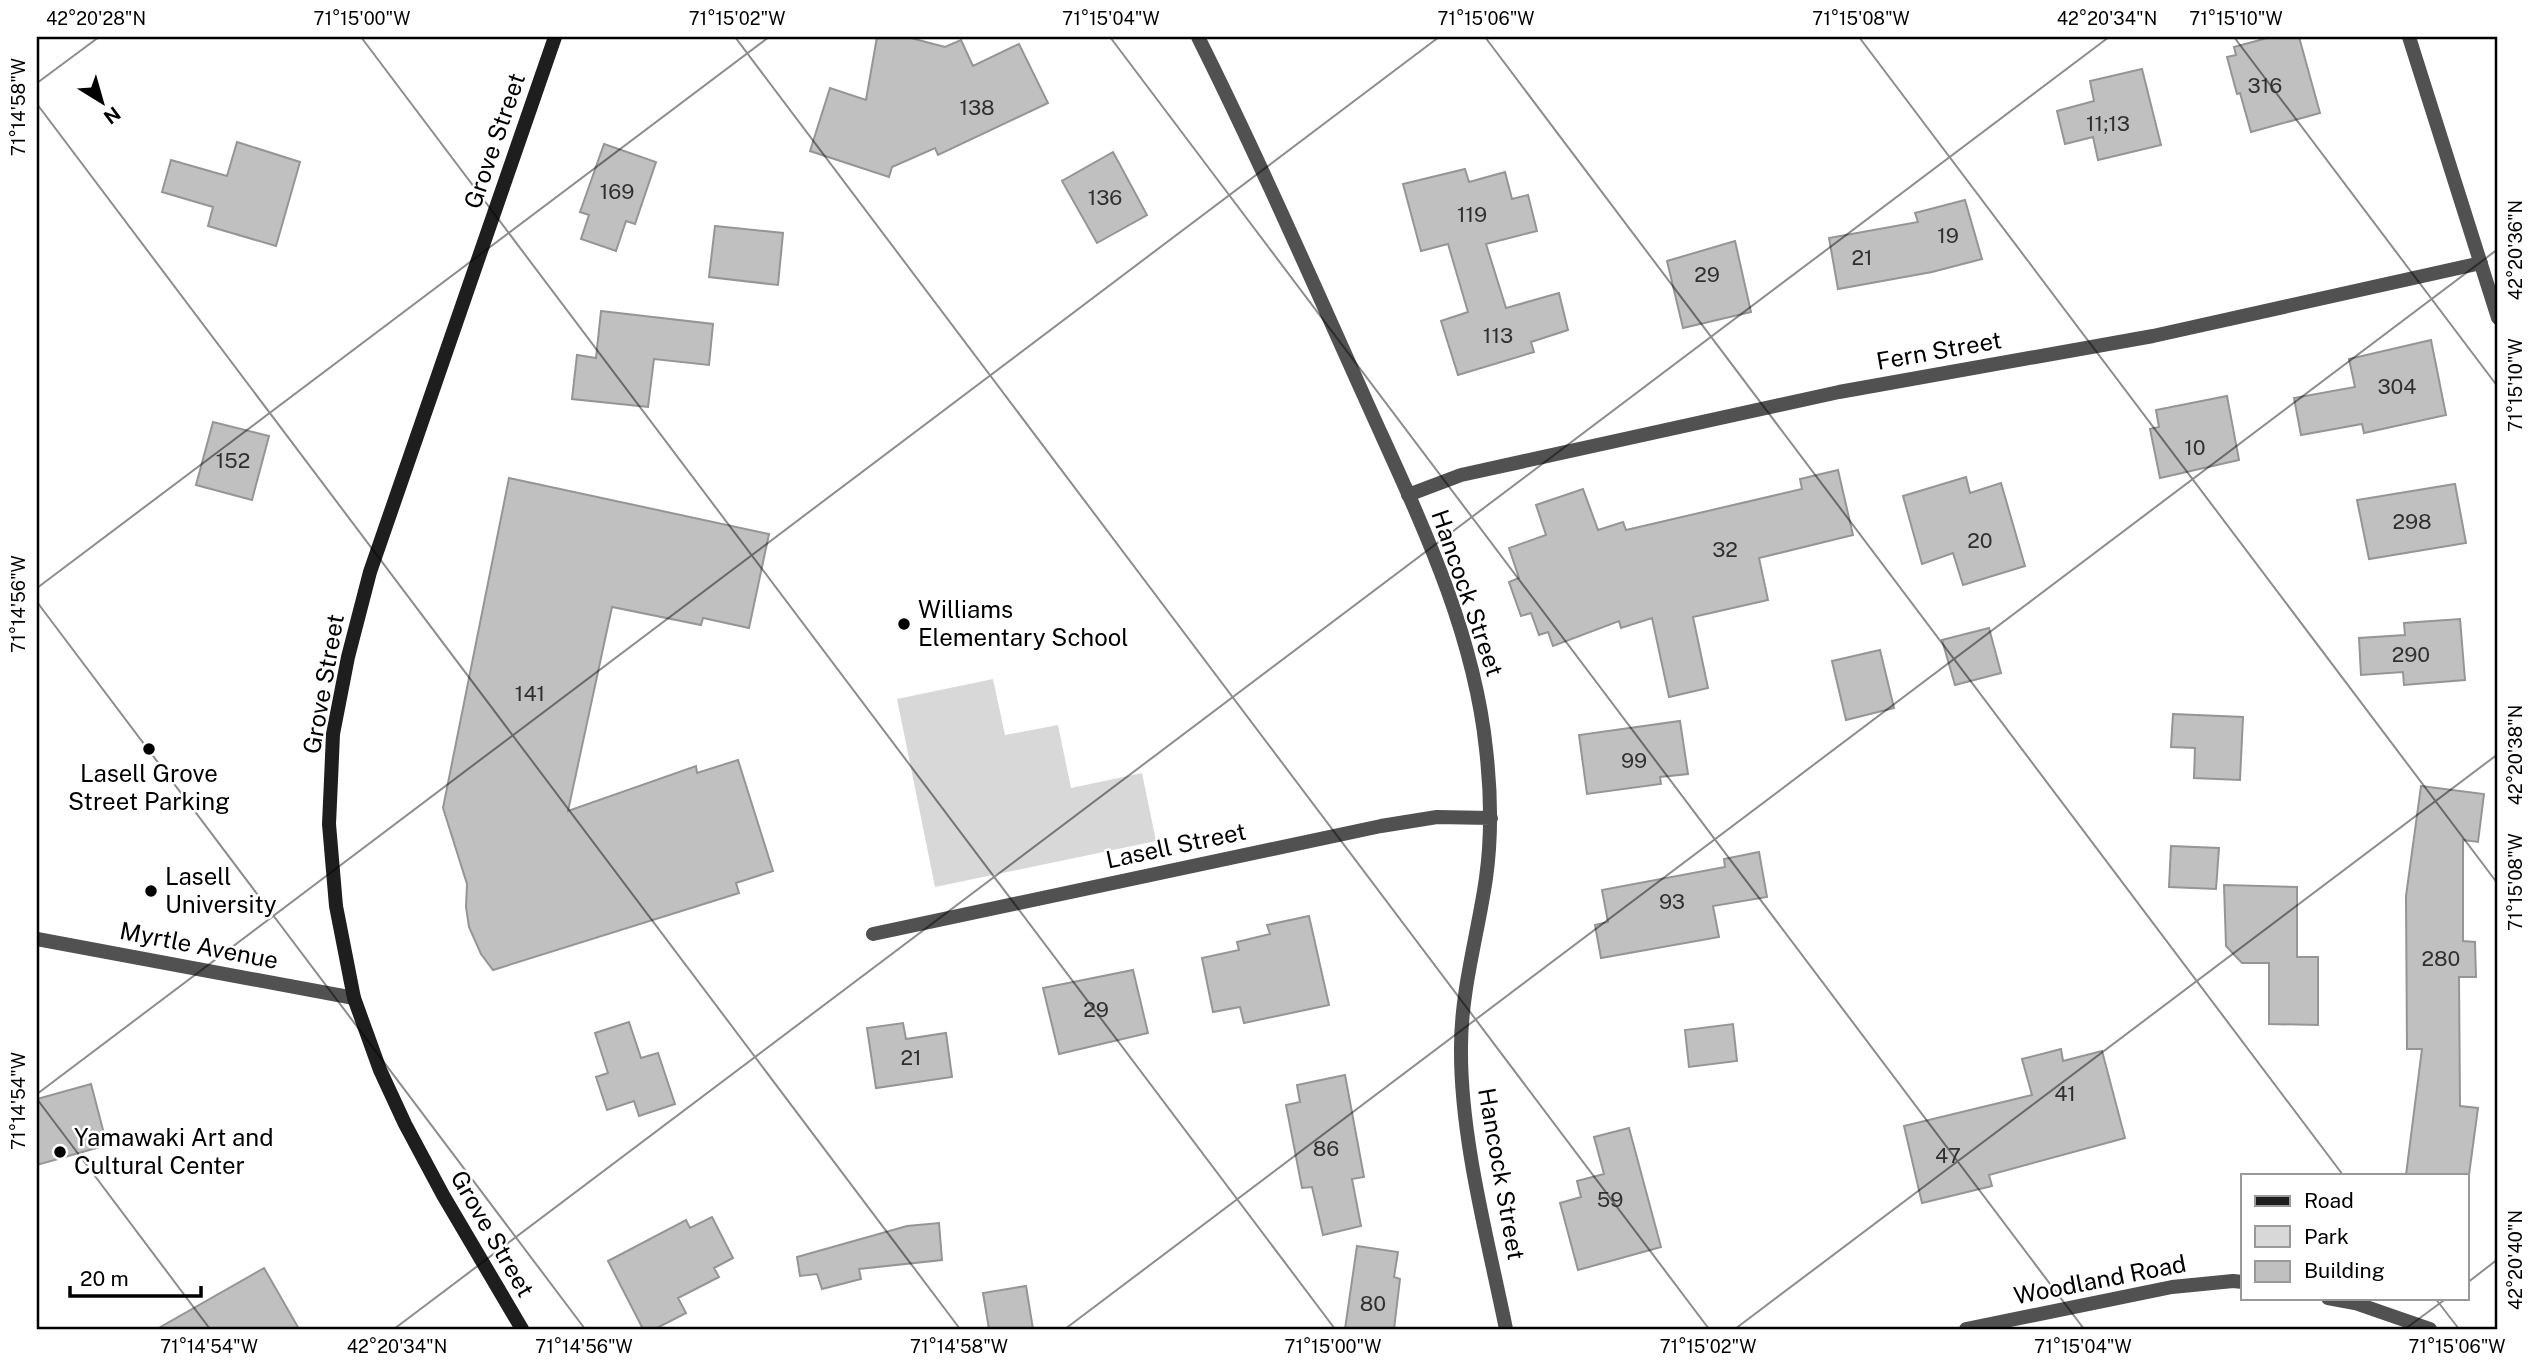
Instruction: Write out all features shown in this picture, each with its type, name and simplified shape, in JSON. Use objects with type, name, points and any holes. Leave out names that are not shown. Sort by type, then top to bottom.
[{"type":"main road","name":"Grove Street","points":[[522,1329],[443,1195],[380,1070],[354,998],[336,906],[329,824],[333,734],[348,657],[370,572],[555,37]]},
{"type":"street","name":"Hancock Street","points":[[1199,37],[1250,139],[1408,495],[1444,582],[1473,669],[1486,747],[1491,818],[1487,873],[1464,1001],[1460,1043],[1461,1083],[1469,1139],[1506,1329]]},
{"type":"street","points":[[2409,37],[2498,317]]},
{"type":"street","name":"Fern Street","points":[[1408,495],[1461,475],[1839,392],[2153,336],[2481,263]]},
{"type":"street","name":"Lasell Street","points":[[873,934],[1381,826],[1437,817],[1491,818]]},
{"type":"street","name":"Myrtle Avenue","points":[[37,939],[354,998]]},
{"type":"street","name":"Woodland Road","points":[[1966,1329],[2172,1287],[2241,1282]]},
{"type":"street","points":[[2338,1300],[2430,1329]]},
{"type":"green space","points":[[993,679],[1005,735],[1058,725],[1071,788],[1142,773],[1156,841],[935,887],[897,699]]},
{"type":"building","points":[[877,37],[907,37],[945,47],[961,40],[973,66],[1019,44],[1048,103],[938,155],[935,148],[892,167],[889,177],[810,151],[830,88],[866,100]]},
{"type":"building","points":[[2271,37],[2299,37],[2320,113],[2251,132],[2227,57],[2236,55],[2234,47]]},
{"type":"building","points":[[2142,69],[2161,145],[2098,160],[2093,137],[2065,144],[2057,111],[2094,101],[2090,81]]},
{"type":"building","points":[[237,142],[300,162],[276,246],[208,226],[213,207],[162,192],[171,160],[227,176]]},
{"type":"building","points":[[604,144],[656,162],[635,224],[626,221],[616,251],[581,239],[589,215],[580,212]]},
{"type":"building","points":[[1113,152],[1147,215],[1097,243],[1062,181]]},
{"type":"building","points":[[1465,169],[1469,182],[1505,172],[1512,199],[1528,195],[1537,231],[1486,244],[1506,308],[1559,293],[1568,330],[1531,342],[1534,352],[1458,375],[1441,321],[1468,312],[1448,244],[1421,251],[1403,184]]},
{"type":"building","points":[[1965,200],[1982,259],[1932,272],[1838,289],[1829,238],[1918,222],[1915,213]]},
{"type":"building","points":[[715,226],[783,233],[778,285],[709,277]]},
{"type":"building","points":[[1735,241],[1751,312],[1683,328],[1667,261]]},
{"type":"building","points":[[601,311],[713,324],[709,365],[654,359],[648,407],[572,399],[577,355],[596,358]]},
{"type":"building","points":[[2431,340],[2446,415],[2364,433],[2362,424],[2301,435],[2294,398],[2355,387],[2349,359]]},
{"type":"building","points":[[2227,396],[2239,460],[2160,478],[2150,429],[2159,427],[2156,410]]},
{"type":"building","points":[[213,422],[269,436],[252,500],[196,485]]},
{"type":"building","points":[[1838,470],[1853,535],[1759,558],[1768,600],[1693,617],[1708,688],[1669,697],[1652,618],[1621,628],[1619,621],[1553,646],[1548,632],[1539,635],[1531,613],[1521,616],[1509,582],[1519,578],[1509,548],[1546,535],[1536,505],[1583,489],[1598,530],[1623,522],[1626,530],[1802,489],[1800,479]]},
{"type":"building","points":[[1966,477],[1970,493],[2001,483],[2025,566],[1963,585],[1953,553],[1922,564],[1903,496]]},
{"type":"building","points":[[509,478],[769,534],[749,628],[703,618],[701,625],[612,607],[568,811],[696,766],[697,773],[738,760],[773,871],[736,883],[739,893],[493,970],[481,954],[469,927],[467,884],[443,808]]},
{"type":"building","points":[[2455,484],[2466,543],[2369,559],[2357,500]]},
{"type":"building","points":[[2460,619],[2465,680],[2404,685],[2403,672],[2361,675],[2359,638],[2405,635],[2404,623]]},
{"type":"building","points":[[1989,628],[2001,673],[1955,685],[1942,640]]},
{"type":"building","points":[[1880,650],[1894,708],[1846,720],[1832,661]]},
{"type":"building","points":[[2173,714],[2243,717],[2240,780],[2194,778],[2195,748],[2171,747]]},
{"type":"building","points":[[1680,721],[1688,774],[1660,777],[1661,784],[1587,794],[1579,735]]},
{"type":"building","points":[[2421,786],[2484,794],[2478,842],[2463,840],[2463,941],[2475,942],[2476,977],[2459,977],[2460,1106],[2478,1108],[2469,1175],[2406,1174],[2422,1049],[2407,1049],[2406,896]]},
{"type":"building","points":[[2171,846],[2219,848],[2216,889],[2169,887]]},
{"type":"building","points":[[1759,852],[1767,897],[1713,906],[1719,937],[1601,958],[1595,925],[1608,922],[1602,890],[1725,867],[1724,859]]},
{"type":"building","points":[[2224,885],[2297,887],[2297,957],[2318,957],[2318,1025],[2269,1024],[2269,963],[2242,963],[2226,946]]},
{"type":"building","points":[[1309,916],[1329,1005],[1244,1023],[1240,1007],[1213,1012],[1202,958],[1239,950],[1237,942],[1270,934],[1267,925]]},
{"type":"building","points":[[1133,970],[1148,1033],[1059,1054],[1043,988]]},
{"type":"building","points":[[629,1022],[641,1058],[658,1053],[675,1104],[639,1116],[634,1101],[607,1110],[596,1077],[608,1073],[595,1033]]},
{"type":"building","points":[[903,1023],[906,1039],[946,1033],[952,1077],[876,1088],[867,1028]]},
{"type":"building","points":[[1733,1024],[1737,1061],[1689,1067],[1685,1030]]},
{"type":"building","points":[[2061,1049],[2063,1061],[2102,1051],[2125,1138],[1989,1175],[1992,1186],[1922,1203],[1904,1126],[2032,1095],[2022,1059]]},
{"type":"building","points":[[1345,1075],[1364,1177],[1352,1179],[1361,1226],[1323,1235],[1312,1187],[1302,1188],[1286,1105],[1300,1102],[1297,1085]]},
{"type":"building","name":"Yamawaki Art and Cultural Center","points":[[91,1084],[107,1145],[37,1165],[37,1099]]},
{"type":"building","points":[[1629,1128],[1661,1247],[1578,1270],[1560,1203],[1581,1197],[1577,1181],[1604,1174],[1594,1137]]},
{"type":"building","points":[[712,1217],[733,1258],[714,1268],[719,1277],[678,1298],[686,1313],[655,1329],[643,1329],[608,1261],[686,1220],[690,1228]]},
{"type":"building","points":[[939,1223],[942,1260],[859,1269],[861,1279],[822,1289],[817,1274],[800,1276],[797,1257],[907,1226]]},
{"type":"building","points":[[1357,1246],[1398,1252],[1394,1277],[1400,1279],[1394,1329],[1345,1329]]},
{"type":"building","points":[[264,1268],[299,1329],[157,1329]]},
{"type":"building","points":[[1026,1286],[1033,1329],[989,1329],[983,1293]]},
{"type":"place","name":"Williams Elementary School","points":[[904,624]]},
{"type":"place","name":"Lasell Grove Street Parking","points":[[149,749]]},
{"type":"place","name":"Lasell University","points":[[151,891]]},
{"type":"place","name":"Yamawaki Art and Cultural Center","points":[[60,1152]]}]
